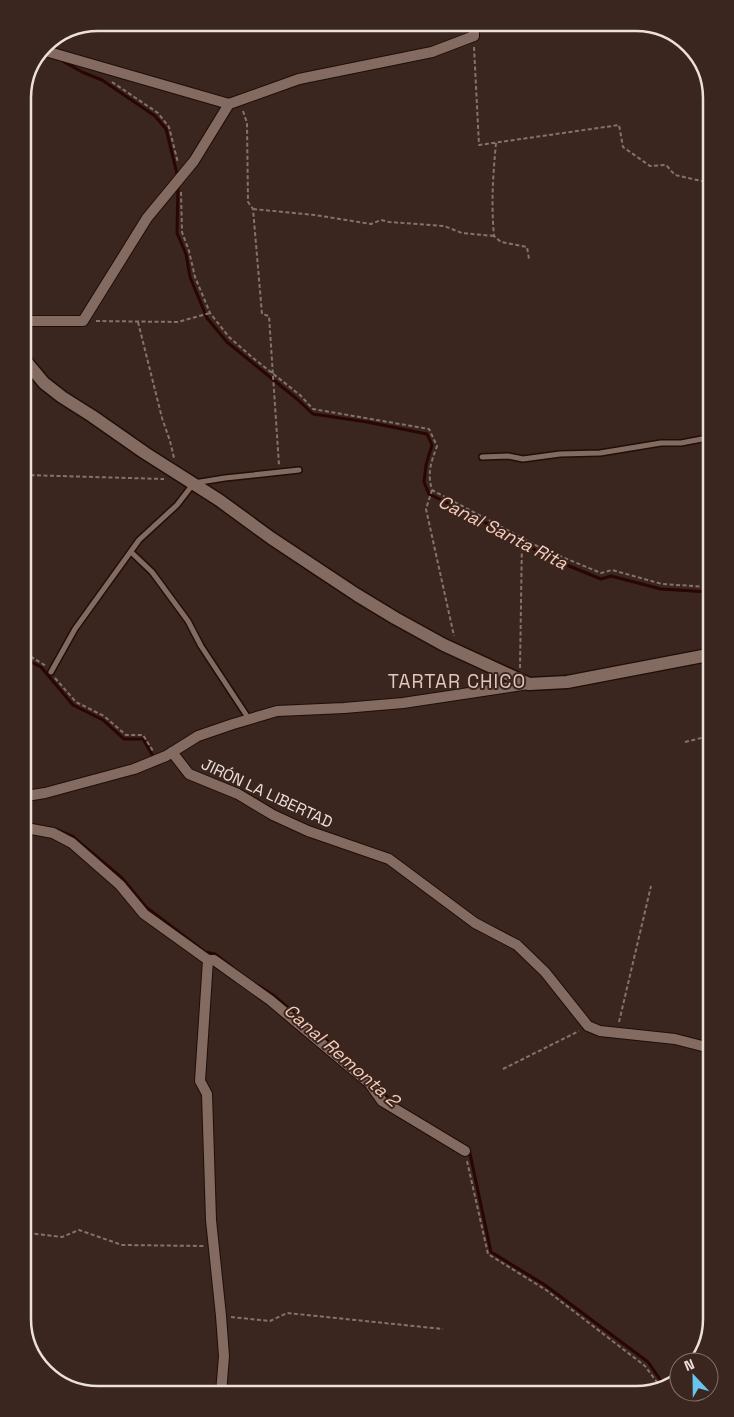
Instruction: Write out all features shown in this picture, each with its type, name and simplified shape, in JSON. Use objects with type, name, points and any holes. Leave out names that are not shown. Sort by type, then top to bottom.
[{"type":"street","points":[[50,52],[234,102],[299,79],[432,52],[474,36],[474,31]]},
{"type":"street","points":[[31,321],[83,321],[148,218],[194,161],[234,102]]},
{"type":"street","points":[[31,368],[44,383],[62,397],[145,453],[194,483],[357,595],[395,618],[458,651],[524,682]]},
{"type":"street","points":[[31,795],[134,769],[172,752],[198,736],[276,711],[403,703],[524,682],[567,682],[703,656]]},
{"type":"street","name":"JIRÓN LA LIBERTAD","points":[[172,752],[189,774],[238,794],[273,815],[308,832],[389,859],[475,922],[517,945],[546,972],[588,1026]]},
{"type":"street","points":[[31,829],[52,833],[72,843],[120,885],[144,914],[208,960],[214,960],[270,1000],[370,1084],[382,1101],[465,1151]]},
{"type":"street","points":[[208,960],[200,1081],[207,1094],[211,1220],[224,1356],[222,1386]]},
{"type":"street","points":[[588,1026],[600,1031],[616,1034],[674,1039],[703,1046]]},
{"type":"lane","points":[[482,457],[508,456],[522,458],[560,454],[600,453],[661,443],[681,443],[703,439]]},
{"type":"lane","points":[[50,672],[75,629],[139,540],[177,505],[194,483],[298,470]]},
{"type":"lane","points":[[131,552],[152,572],[188,621],[201,646],[249,719]]},
{"type":"path","points":[[474,36],[478,145],[619,125],[623,146],[650,166],[666,165],[675,175],[703,181]]},
{"type":"path","points":[[112,81],[158,113],[169,128],[181,177],[182,232],[195,277],[210,313],[229,337],[300,395],[313,410],[429,429],[437,446],[431,463],[429,479],[432,490],[426,509],[458,651]]},
{"type":"path","points":[[234,102],[247,123],[248,202],[252,210],[262,314],[269,316],[279,472]]},
{"type":"path","points":[[494,236],[492,178],[496,143]]},
{"type":"path","points":[[252,210],[315,215],[371,224],[381,220],[444,226],[462,233],[494,236],[501,242],[527,248],[529,259]]},
{"type":"path","points":[[83,321],[178,322],[210,313]]},
{"type":"path","points":[[31,475],[164,479],[178,473],[138,322]]},
{"type":"path","points":[[432,490],[543,549],[601,573],[612,570],[662,584],[703,587]]},
{"type":"path","points":[[522,538],[524,682]]},
{"type":"path","points":[[31,656],[44,664],[76,702],[104,716],[126,735],[143,735],[158,759]]},
{"type":"path","points":[[685,742],[703,738]]},
{"type":"path","points":[[616,1034],[651,886]]},
{"type":"path","points":[[503,1069],[588,1026]]},
{"type":"path","points":[[465,1151],[488,1254],[546,1290],[638,1360],[657,1382]]},
{"type":"path","points":[[31,1233],[62,1237],[78,1230],[122,1245],[214,1246]]},
{"type":"path","points":[[221,1316],[270,1321],[287,1313],[443,1329]]},
{"type":"waterway","points":[[59,59],[82,72],[102,80],[155,116],[166,129],[178,178]]},
{"type":"waterway","name":"Canal Santa Rita","points":[[178,186],[177,233],[186,254],[190,277],[207,318],[227,342],[313,414],[427,434],[432,445],[426,465],[424,482],[429,494],[552,559],[601,579],[611,576],[661,589],[703,592]]},
{"type":"waterway","points":[[31,662],[41,667],[73,705],[103,720],[124,739],[143,739],[154,758]]},
{"type":"waterway","name":"Canal Remonta 2","points":[[31,824],[35,825]]},
{"type":"waterway","name":"Canal Remonta 2","points":[[56,829],[72,836],[122,878],[146,907],[205,952],[215,954],[232,967]]},
{"type":"waterway","name":"Canal Remonta 2","points":[[259,986],[273,995],[338,1050]]},
{"type":"waterway","name":"Canal Remonta 2","points":[[380,1090],[390,1100]]},
{"type":"waterway","name":"Canal Remonta 2","points":[[469,1149],[491,1252],[545,1285],[648,1362],[661,1381]]},
{"type":"district","name":"TARTAR CHICO","points":[[457,681]]}]
